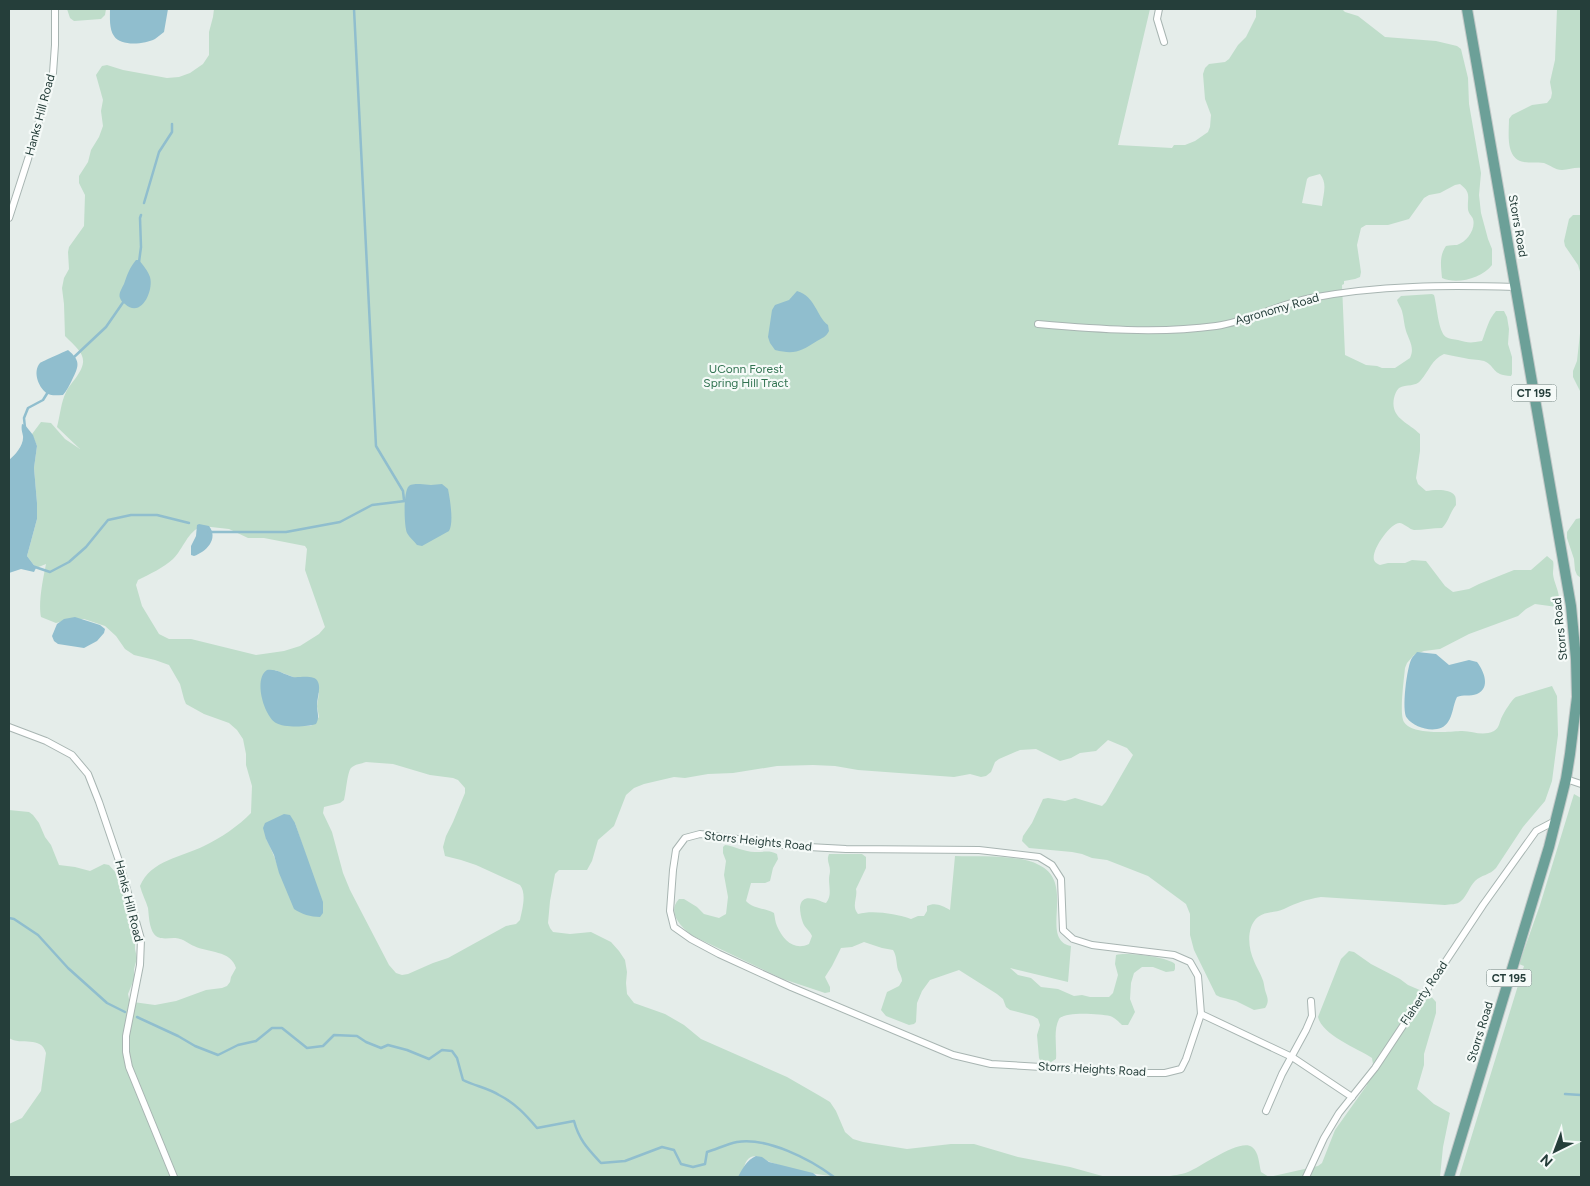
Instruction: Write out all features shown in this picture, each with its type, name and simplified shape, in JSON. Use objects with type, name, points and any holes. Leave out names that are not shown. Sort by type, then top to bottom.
[{"type":"main road","name":"Storrs Road","points":[[1449,1177],[1549,847],[1566,779],[1576,697],[1576,658],[1571,606],[1467,9]]},
{"type":"street","name":"Hanks Hill Road","points":[[9,218],[52,73],[55,45],[55,9]]},
{"type":"street","points":[[1159,9],[1157,19],[1164,42]]},
{"type":"street","name":"Agronomy Road","points":[[1038,324],[1182,330],[1218,326],[1308,298],[1354,290],[1458,285],[1515,288]]},
{"type":"street","name":"Hanks Hill Road","points":[[9,727],[46,741],[72,755],[88,774],[99,802],[119,861],[141,939],[140,965],[126,1036],[126,1052],[129,1067],[174,1177]]},
{"type":"street","points":[[1566,779],[1581,784]]},
{"type":"street","name":"Flaherty Road","points":[[1306,1177],[1324,1138],[1339,1114],[1374,1068],[1483,905],[1536,831],[1555,821]]},
{"type":"street","name":"Storrs Heights Road","points":[[700,834],[790,846],[979,850],[1039,856],[1052,865],[1061,878],[1063,930],[1073,939],[1092,945],[1174,955],[1190,962],[1198,976],[1201,1014],[1181,1069],[1166,1073],[991,1064],[953,1056],[791,987],[691,940],[674,927],[670,911],[676,850],[685,838],[700,834]]},
{"type":"street","points":[[1266,1111],[1282,1074],[1312,1016],[1311,1001]]},
{"type":"street","points":[[1201,1014],[1292,1057],[1352,1098]]},
{"type":"green space","points":[[67,9],[106,9],[105,15],[101,19],[74,21],[70,18]]},
{"type":"green space","name":"UConn Forest Spring Hill Tract","points":[[214,9],[1150,9],[1118,145],[1172,148],[1174,145],[1185,145],[1195,141],[1208,132],[1211,115],[1205,99],[1203,74],[1205,68],[1209,64],[1225,62],[1229,59],[1246,37],[1256,17],[1256,9],[1342,9],[1345,12],[1358,16],[1385,37],[1436,41],[1457,46],[1461,49],[1468,78],[1469,104],[1481,173],[1479,195],[1481,213],[1492,249],[1492,265],[1482,274],[1469,279],[1455,281],[1442,278],[1441,257],[1446,246],[1457,245],[1464,241],[1470,235],[1474,223],[1468,210],[1468,193],[1460,184],[1424,198],[1409,219],[1388,225],[1366,225],[1361,228],[1357,245],[1360,277],[1344,281],[1342,285],[1345,355],[1366,365],[1382,368],[1395,368],[1410,358],[1411,344],[1405,329],[1402,310],[1397,300],[1401,296],[1434,295],[1439,324],[1443,334],[1446,337],[1464,342],[1482,341],[1489,322],[1496,311],[1504,311],[1507,317],[1509,329],[1508,344],[1512,357],[1511,376],[1500,374],[1484,361],[1444,354],[1434,362],[1419,382],[1399,388],[1396,391],[1393,405],[1397,415],[1420,434],[1420,451],[1416,478],[1418,484],[1426,491],[1442,490],[1453,493],[1456,505],[1442,528],[1414,530],[1400,523],[1396,524],[1382,537],[1374,555],[1374,560],[1380,565],[1405,563],[1412,560],[1426,561],[1445,586],[1453,592],[1469,589],[1514,570],[1531,570],[1547,556],[1553,561],[1553,574],[1559,595],[1557,607],[1535,604],[1518,616],[1469,634],[1440,649],[1424,651],[1414,655],[1405,668],[1402,704],[1404,722],[1414,729],[1430,732],[1464,731],[1489,733],[1497,729],[1506,710],[1516,697],[1552,686],[1557,696],[1558,735],[1552,781],[1545,801],[1523,827],[1496,868],[1475,881],[1463,899],[1458,903],[1445,905],[1321,897],[1302,901],[1258,917],[1251,926],[1249,944],[1263,981],[1268,1001],[1265,1008],[1254,1010],[1236,1001],[1216,995],[1194,950],[1190,935],[1190,914],[1186,904],[1148,876],[1107,860],[1092,858],[1082,854],[1029,848],[1022,841],[1043,799],[1065,801],[1075,798],[1102,806],[1106,802],[1133,755],[1127,748],[1108,740],[1096,751],[1080,753],[1060,761],[1036,749],[1020,750],[999,759],[995,762],[991,772],[981,777],[970,774],[954,777],[813,765],[777,766],[733,773],[708,774],[685,778],[674,777],[644,784],[634,788],[626,795],[614,826],[598,840],[592,861],[587,870],[559,870],[555,874],[548,923],[553,932],[570,934],[591,932],[611,942],[625,960],[627,994],[634,1003],[665,1014],[684,1025],[701,1039],[787,1077],[830,1102],[845,1132],[853,1139],[907,1149],[951,1144],[974,1144],[1018,1157],[1070,1167],[1106,1177],[841,1177],[798,1170],[753,1156],[747,1161],[740,1177],[9,1177],[9,1124],[22,1118],[41,1091],[46,1053],[40,1044],[9,1038],[9,810],[29,812],[33,815],[51,845],[59,865],[90,871],[104,864],[109,865],[116,873],[135,932],[137,958],[134,979],[128,994],[129,999],[133,1002],[155,1005],[176,1001],[206,990],[222,988],[230,982],[236,968],[233,962],[224,955],[192,945],[184,940],[159,938],[154,934],[151,928],[148,908],[140,886],[145,877],[159,865],[216,840],[251,813],[252,786],[246,765],[243,739],[229,723],[204,714],[186,704],[180,684],[169,665],[134,655],[125,649],[116,636],[105,626],[84,619],[71,619],[56,623],[41,617],[40,598],[46,564],[36,568],[27,556],[37,519],[34,468],[37,446],[32,434],[41,422],[51,423],[65,439],[80,449],[57,427],[64,396],[80,372],[83,360],[76,347],[65,336],[62,288],[64,278],[69,269],[69,247],[84,226],[85,195],[79,183],[79,176],[88,162],[91,150],[103,126],[101,111],[103,100],[96,75],[102,66],[107,65],[167,78],[179,77],[190,73],[203,64],[209,55],[209,32]],"holes":[[[1320,174],[1324,182],[1322,206],[1302,203],[1309,177]],[[202,526],[229,529],[248,538],[264,538],[305,546],[307,549],[305,570],[325,627],[319,634],[300,646],[284,651],[256,655],[191,639],[169,639],[159,634],[142,606],[136,585],[138,580],[161,568],[173,559],[189,536]],[[275,670],[293,677],[319,693],[317,706],[319,717],[311,726],[290,726]],[[366,762],[393,764],[430,775],[458,780],[465,788],[465,793],[446,836],[443,847],[445,856],[476,865],[520,885],[523,893],[520,920],[516,924],[506,926],[448,958],[408,974],[396,973],[389,965],[350,890],[343,873],[332,832],[323,813],[324,807],[340,803],[344,800],[350,771],[354,766]],[[295,823],[313,877],[286,888],[266,839]]]},
{"type":"green space","points":[[1557,9],[1581,9],[1581,168],[1562,170],[1544,163],[1518,160],[1509,145],[1509,119],[1512,115],[1532,105],[1547,103],[1551,98],[1550,82],[1555,60]]},
{"type":"green space","points":[[1573,215],[1581,215],[1581,275],[1578,265],[1565,246],[1564,241],[1569,219]]},
{"type":"green space","points":[[1581,324],[1581,393],[1573,377],[1573,371],[1577,361]]},
{"type":"green space","points":[[1581,518],[1581,578],[1575,570],[1567,532],[1576,519]]},
{"type":"green space","points":[[1574,794],[1581,798],[1581,1177],[1459,1177],[1524,966],[1519,964],[1540,905]]},
{"type":"green space","points":[[725,845],[753,852],[777,854],[778,859],[773,868],[770,881],[751,883],[746,901],[752,906],[774,913],[779,931],[786,940],[794,945],[804,946],[809,944],[812,936],[802,921],[801,902],[810,898],[826,903],[829,898],[829,854],[862,854],[866,857],[866,868],[856,889],[855,908],[858,914],[871,912],[885,913],[911,919],[924,916],[927,906],[933,904],[950,910],[955,856],[998,857],[1030,861],[1050,873],[1055,884],[1057,897],[1057,933],[1062,941],[1071,946],[1068,982],[1010,968],[1018,975],[1031,978],[1041,987],[1058,989],[1074,996],[1109,997],[1113,993],[1118,975],[1115,964],[1116,955],[1156,957],[1171,961],[1175,964],[1175,969],[1174,971],[1166,972],[1153,967],[1142,967],[1134,973],[1130,999],[1135,1012],[1128,1025],[1122,1025],[1112,1017],[1099,1014],[1075,1014],[1063,1016],[1059,1019],[1056,1034],[1056,1059],[1051,1062],[1040,1060],[1039,1058],[1037,1035],[1040,1025],[1038,1019],[1010,1010],[1006,1007],[1003,999],[997,994],[959,970],[930,980],[922,991],[917,1003],[916,1022],[909,1025],[886,1016],[881,1010],[887,992],[899,986],[902,981],[893,950],[864,942],[852,947],[841,948],[825,977],[830,987],[830,992],[825,993],[783,979],[693,936],[684,929],[677,920],[674,910],[675,904],[679,899],[684,899],[704,914],[719,918],[726,914],[728,897],[724,875],[726,861],[723,847]]},
{"type":"green space","points":[[1349,951],[1354,952],[1408,985],[1429,994],[1436,1002],[1436,1013],[1424,1054],[1424,1065],[1417,1089],[1434,1104],[1450,1113],[1443,1147],[1440,1177],[1269,1177],[1318,1166],[1322,1163],[1335,1130],[1367,1085],[1368,1073],[1373,1064],[1372,1058],[1326,1030],[1318,1017],[1341,959]]},
{"type":"green space","points":[[1246,1145],[1254,1149],[1261,1172],[1269,1177],[1166,1177],[1188,1172],[1220,1154]]},
{"type":"water","points":[[110,9],[168,9],[164,32],[155,39],[145,42],[133,44],[122,42],[112,33]]},
{"type":"water","points":[[136,260],[139,260],[147,270],[151,283],[148,296],[141,306],[131,308],[120,299],[120,291]]},
{"type":"water","points":[[797,291],[812,302],[828,325],[829,331],[827,335],[802,350],[788,352],[775,350],[768,337],[772,310],[775,305],[789,300]]},
{"type":"water","points":[[68,350],[75,357],[78,364],[74,375],[63,395],[48,394],[39,384],[38,367],[40,363]]},
{"type":"water","points":[[22,424],[33,435],[37,446],[34,468],[37,519],[27,556],[36,568],[34,572],[21,569],[9,573],[9,460],[21,446],[23,439]]},
{"type":"water","points":[[442,484],[448,489],[451,505],[449,531],[422,546],[417,545],[407,533],[405,516],[407,489],[411,485]]},
{"type":"water","points":[[197,525],[209,526],[213,536],[207,548],[194,556],[191,555],[191,546],[196,536]]},
{"type":"water","points":[[75,617],[100,625],[105,629],[104,633],[97,641],[84,648],[58,644],[52,636],[57,624],[64,619]]},
{"type":"water","points":[[1417,652],[1436,654],[1449,665],[1469,660],[1477,662],[1484,674],[1484,688],[1474,695],[1457,697],[1450,719],[1444,726],[1439,728],[1421,728],[1411,722],[1405,714],[1405,688],[1408,669],[1412,658]]},
{"type":"water","points":[[267,670],[277,671],[293,677],[310,677],[318,682],[318,717],[316,724],[302,726],[280,725],[272,719],[264,706],[261,689],[261,681]]},
{"type":"water","points":[[284,814],[290,815],[295,823],[323,902],[323,913],[320,917],[306,915],[294,909],[266,839],[263,828],[265,823]]},
{"type":"water","points":[[756,1156],[762,1157],[769,1162],[813,1173],[818,1177],[738,1177],[747,1162]]},
{"type":"waterway","points":[[354,9],[376,446],[403,491],[404,500]]},
{"type":"waterway","points":[[144,203],[159,152],[172,132],[172,124]]},
{"type":"waterway","points":[[139,262],[141,215]]},
{"type":"waterway","points":[[73,358],[106,327],[124,301]]},
{"type":"waterway","points":[[25,428],[24,418],[28,408],[43,400],[48,392]]},
{"type":"waterway","points":[[209,532],[286,532],[340,522],[372,505],[405,501]]},
{"type":"waterway","points":[[32,566],[50,572],[69,562],[86,547],[108,520],[131,515],[157,515],[189,523]]},
{"type":"waterway","points":[[9,918],[14,919],[38,935],[68,968],[107,1003],[125,1012]]},
{"type":"waterway","points":[[137,1017],[195,1046],[218,1055],[238,1045],[256,1041],[272,1028],[282,1028],[307,1048],[323,1046],[334,1035],[357,1036],[381,1048],[388,1045],[429,1059],[442,1050],[452,1051],[457,1058],[463,1080],[505,1098],[529,1118],[537,1128],[574,1121],[581,1139],[601,1163],[625,1161],[662,1147],[674,1150],[681,1164],[693,1167],[705,1164],[707,1152],[733,1143],[749,1141],[775,1146],[788,1151],[813,1163],[834,1177]]},
{"type":"waterway","points":[[1565,1094],[1581,1095]]}]
